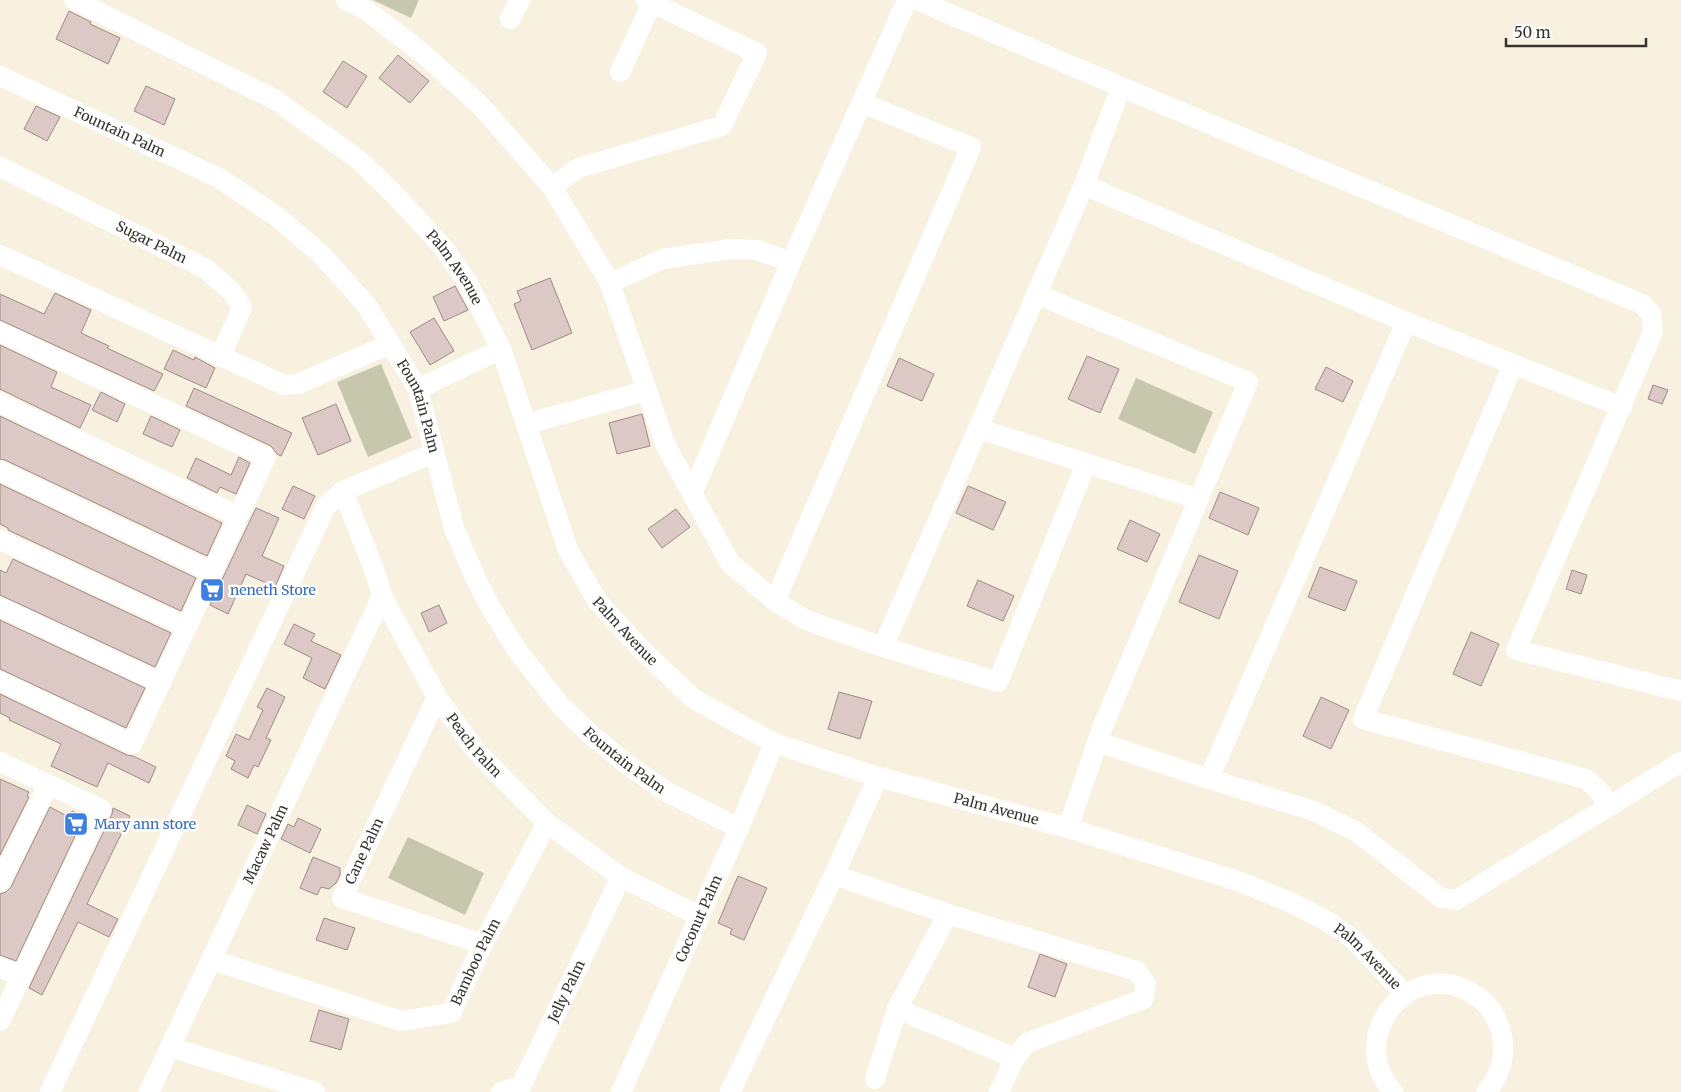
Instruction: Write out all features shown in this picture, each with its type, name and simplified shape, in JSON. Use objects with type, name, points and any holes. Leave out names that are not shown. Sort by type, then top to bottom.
[{"type":"street","name":"Palm Avenue","points":[[74,0],[274,99],[359,160],[395,195],[443,247],[469,285],[501,349],[568,550],[598,602],[643,652],[694,699],[774,743],[878,777],[1068,828],[1241,882],[1327,920],[1353,939],[1405,994]]},
{"type":"street","points":[[346,0],[366,10],[421,52],[481,106],[552,187],[610,283],[645,391],[665,444],[730,563],[775,601],[806,620],[883,647],[998,682],[1086,464]]},
{"type":"street","points":[[510,19],[520,0]]},
{"type":"street","points":[[692,494],[791,262],[907,0]]},
{"type":"street","points":[[917,0],[1642,304],[1651,314],[1653,332],[1516,650],[1681,692]]},
{"type":"street","points":[[552,187],[578,168],[722,126],[757,53],[649,1],[620,72]]},
{"type":"street","name":"Fountain Palm","points":[[0,76],[219,178],[276,216],[328,263],[367,306],[418,389],[454,528],[475,577],[492,610],[519,653],[560,705],[588,733],[628,765],[665,791],[739,828]]},
{"type":"street","points":[[883,647],[1084,185],[1121,87]]},
{"type":"street","points":[[775,601],[971,147],[862,103]]},
{"type":"street","name":"Sugar Palm","points":[[0,167],[206,269],[232,292],[242,308],[220,356]]},
{"type":"street","points":[[1084,185],[1406,322],[1622,407]]},
{"type":"street","points":[[610,283],[663,259],[731,249],[757,250],[791,262]]},
{"type":"street","points":[[0,256],[284,385],[298,384],[390,344]]},
{"type":"street","points":[[1036,294],[1248,382],[1103,726],[1068,828]]},
{"type":"street","points":[[1209,779],[1406,322]]},
{"type":"street","points":[[0,332],[266,457],[132,744],[0,681]]},
{"type":"street","points":[[418,389],[501,349]]},
{"type":"street","points":[[1513,365],[1363,719],[1586,779],[1600,792],[1609,806]]},
{"type":"street","points":[[527,424],[645,391]]},
{"type":"street","points":[[0,403],[238,516]]},
{"type":"street","points":[[979,429],[1198,500]]},
{"type":"street","points":[[50,1092],[326,506],[343,491],[434,453]]},
{"type":"street","points":[[0,471],[212,572]]},
{"type":"street","name":"Peach Palm","points":[[343,491],[375,572],[382,596],[437,697],[476,750],[547,824],[621,877],[699,916]]},
{"type":"street","points":[[0,540],[187,627]]},
{"type":"street","name":"Macaw Palm","points":[[149,1092],[382,596]]},
{"type":"street","points":[[0,607],[161,683]]},
{"type":"street","name":"Cane Palm","points":[[437,697],[342,898],[483,944]]},
{"type":"street","points":[[1098,742],[1314,811],[1357,832],[1441,898],[1456,900],[1681,762]]},
{"type":"street","name":"Coconut Palm","points":[[621,1092],[739,828],[774,743]]},
{"type":"street","points":[[0,762],[102,809],[0,1021]]},
{"type":"street","points":[[730,1092],[878,777]]},
{"type":"street","points":[[0,882],[48,785]]},
{"type":"street","name":"Bamboo Palm","points":[[212,960],[401,1022],[452,1013],[483,944],[547,824]]},
{"type":"street","points":[[834,874],[948,914],[1137,971],[1146,984],[1143,999],[1027,1043],[1015,1058],[999,1092]]},
{"type":"street","name":"Jelly Palm","points":[[501,1092],[521,1086],[621,877]]},
{"type":"street","points":[[875,1078],[897,1009],[948,914]]},
{"type":"street","points":[[0,967],[21,976]]},
{"type":"street","points":[[1393,1092],[1378,1067],[1377,1037],[1384,1017],[1393,1005],[1405,994],[1430,985],[1448,985],[1465,990],[1481,999],[1492,1012],[1500,1028],[1503,1046],[1501,1064],[1490,1088]]},
{"type":"street","points":[[897,1009],[1015,1058]]},
{"type":"street","points":[[170,1047],[315,1092]]},
{"type":"green space","points":[[373,0],[419,0],[411,18]]},
{"type":"green space","points":[[381,364],[412,438],[368,457],[337,382]]},
{"type":"green space","points":[[1136,378],[1213,412],[1195,454],[1118,419]]},
{"type":"green space","points":[[408,837],[484,873],[465,915],[388,878]]},
{"type":"building","points":[[69,11],[91,22],[90,24],[120,38],[108,64],[56,39]]},
{"type":"building","points":[[398,55],[429,81],[410,103],[379,78]]},
{"type":"building","points":[[343,61],[367,76],[347,108],[323,92]]},
{"type":"building","points":[[146,86],[175,99],[164,125],[134,111]]},
{"type":"building","points":[[36,106],[60,117],[47,141],[24,129]]},
{"type":"building","points":[[550,278],[572,333],[532,350],[514,304],[521,301],[517,291]]},
{"type":"building","points":[[455,286],[468,310],[444,321],[433,297]]},
{"type":"building","points":[[55,293],[91,310],[81,333],[109,346],[107,348],[163,374],[154,391],[0,320],[0,294],[44,314]]},
{"type":"building","points":[[434,318],[454,351],[430,365],[410,332]]},
{"type":"building","points":[[0,345],[57,372],[51,387],[91,405],[80,428],[0,389]]},
{"type":"building","points":[[173,350],[194,360],[195,357],[215,368],[206,388],[164,369]]},
{"type":"building","points":[[1087,356],[1119,369],[1100,413],[1068,399]]},
{"type":"building","points":[[899,358],[934,374],[922,401],[887,386]]},
{"type":"building","points":[[1326,367],[1353,381],[1343,402],[1315,389]]},
{"type":"building","points":[[1653,385],[1668,390],[1662,404],[1648,399]]},
{"type":"building","points":[[194,388],[292,433],[281,456],[271,446],[186,406]]},
{"type":"building","points":[[101,392],[125,404],[117,422],[92,410]]},
{"type":"building","points":[[336,404],[351,441],[318,455],[302,418]]},
{"type":"building","points":[[642,414],[650,446],[617,454],[609,423]]},
{"type":"building","points":[[0,416],[222,523],[207,556],[0,459]]},
{"type":"building","points":[[151,416],[180,430],[172,447],[143,434]]},
{"type":"building","points":[[239,457],[250,463],[236,494],[220,487],[217,493],[187,478],[196,458],[231,475]]},
{"type":"building","points":[[0,484],[196,578],[181,611],[8,530],[8,528],[0,524]]},
{"type":"building","points":[[293,486],[315,496],[304,519],[282,509]]},
{"type":"building","points":[[968,486],[1006,502],[993,530],[956,513]]},
{"type":"building","points":[[1220,492],[1259,508],[1248,535],[1209,518]]},
{"type":"building","points":[[256,508],[279,518],[262,556],[284,566],[275,587],[246,574],[228,614],[210,605]]},
{"type":"building","points":[[676,509],[690,527],[662,548],[648,529]]},
{"type":"building","points":[[1130,520],[1160,534],[1147,562],[1117,549]]},
{"type":"building","points":[[1199,555],[1238,571],[1219,619],[1179,602]]},
{"type":"building","points":[[13,559],[171,633],[155,667],[0,595],[0,570],[6,573]]},
{"type":"building","points":[[1320,567],[1357,581],[1345,611],[1308,597]]},
{"type":"building","points":[[1572,570],[1587,575],[1581,594],[1566,589]]},
{"type":"building","points":[[978,580],[1014,596],[1003,621],[967,606]]},
{"type":"building","points":[[439,605],[447,623],[429,632],[421,613]]},
{"type":"building","points":[[0,620],[145,688],[126,728],[0,669]]},
{"type":"building","points":[[294,624],[315,634],[311,641],[341,655],[325,689],[303,678],[312,658],[284,644]]},
{"type":"building","points":[[1471,632],[1499,644],[1481,686],[1453,674]]},
{"type":"building","points":[[267,688],[285,697],[266,738],[271,740],[258,767],[254,765],[248,778],[231,769],[235,761],[226,756],[236,734],[249,740],[263,710],[257,707]]},
{"type":"building","points":[[839,692],[872,701],[860,739],[828,729]]},
{"type":"building","points":[[0,694],[156,767],[149,783],[108,763],[97,787],[51,766],[61,744],[9,720],[10,718],[0,713]]},
{"type":"building","points":[[1321,697],[1349,710],[1331,749],[1303,736]]},
{"type":"building","points":[[0,779],[29,792],[27,796],[29,797],[0,855]]},
{"type":"building","points":[[247,805],[266,814],[257,834],[238,825]]},
{"type":"building","points":[[50,807],[69,817],[72,811],[84,817],[16,961],[0,955],[0,894],[6,892],[11,887]]},
{"type":"building","points":[[113,808],[130,816],[87,904],[118,919],[109,937],[78,922],[42,995],[29,988],[112,814]]},
{"type":"building","points":[[298,818],[321,829],[310,853],[281,839],[288,824],[294,827]]},
{"type":"building","points":[[313,857],[340,868],[340,875],[336,883],[329,889],[321,887],[317,895],[300,888]]},
{"type":"building","points":[[738,876],[767,888],[744,940],[730,934],[732,929],[718,923]]},
{"type":"building","points":[[324,918],[355,928],[347,950],[316,940]]},
{"type":"building","points":[[1040,954],[1067,964],[1055,997],[1028,987]]},
{"type":"building","points":[[319,1010],[349,1019],[341,1050],[310,1041]]},
{"type":"place","name":"neneth Store","points":[[212,590]]},
{"type":"place","name":"Mary ann store","points":[[76,824]]}]
